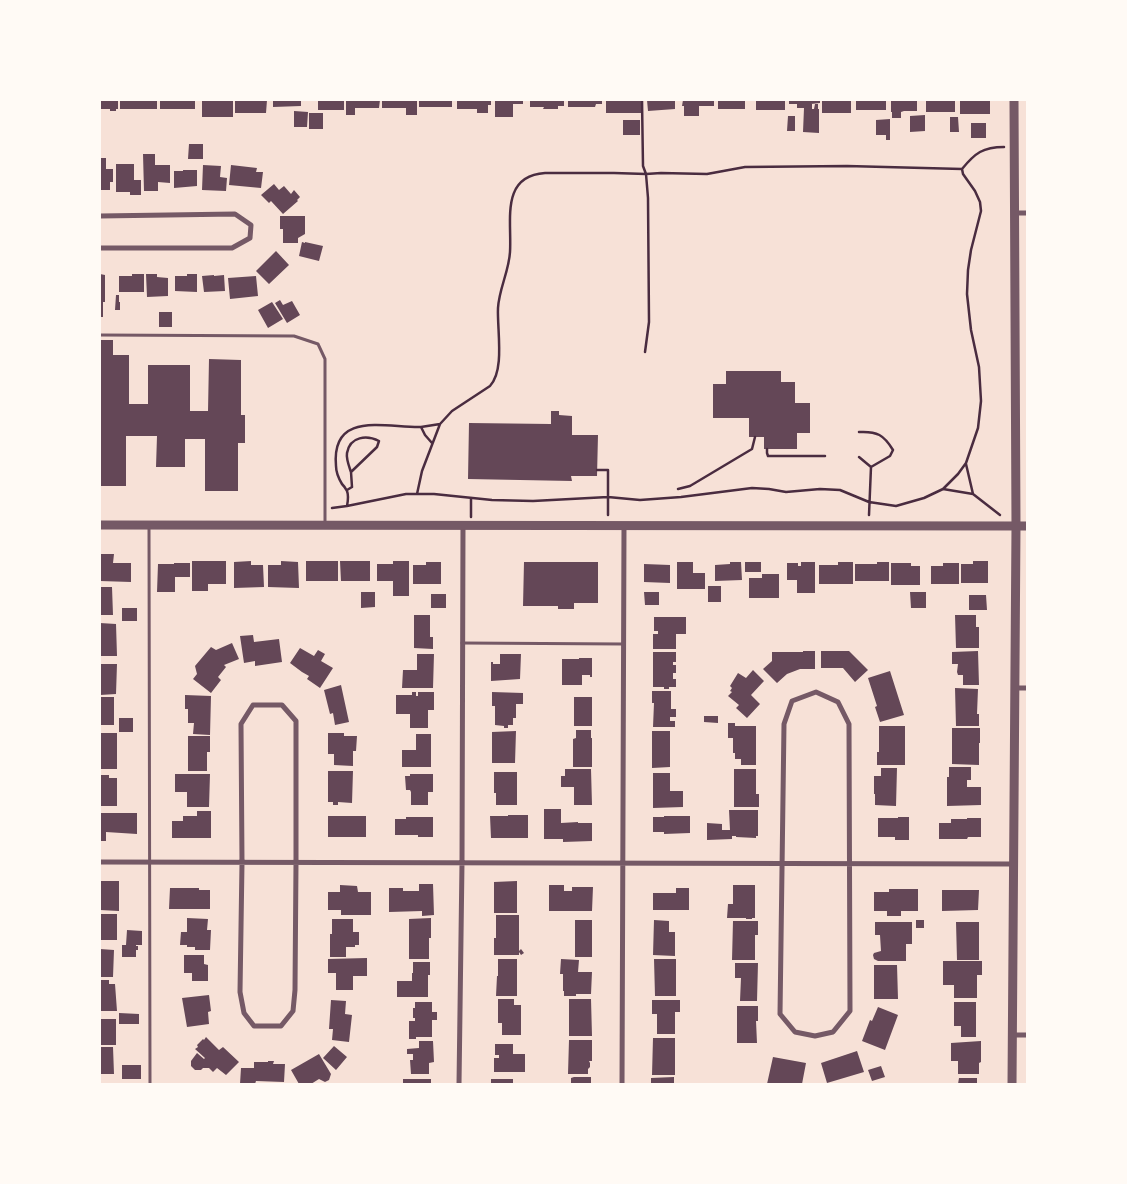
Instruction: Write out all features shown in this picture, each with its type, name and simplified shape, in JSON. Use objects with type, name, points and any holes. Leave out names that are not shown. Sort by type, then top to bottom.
[{"type":"street","points":[[1012,1084],[1016,526],[1014,100]]},
{"type":"street","points":[[1014,213],[1027,213]]},
{"type":"street","points":[[100,216],[235,214],[251,225],[250,238],[232,248],[100,248]]},
{"type":"street","points":[[100,525],[1027,526]]},
{"type":"street","points":[[459,1084],[462,643],[467,526]]},
{"type":"street","points":[[622,1084],[624,526]]},
{"type":"street","points":[[1014,688],[1027,688]]},
{"type":"street","points":[[816,692],[838,702],[849,724],[849,864],[850,1011],[833,1032],[814,1036],[795,1032],[780,1014],[784,724],[792,701],[816,692]]},
{"type":"street","points":[[253,705],[282,705],[296,720],[296,863],[295,997],[293,1011],[281,1026],[254,1026],[244,1013],[240,992],[242,863],[241,724],[253,705]]},
{"type":"street","points":[[100,862],[782,865],[1013,864]]},
{"type":"street","points":[[1012,1035],[1027,1035]]},
{"type":"lane","points":[[100,335],[294,336],[318,344],[325,359],[325,526]]},
{"type":"lane","points":[[149,525],[150,1084]]},
{"type":"lane","points":[[462,643],[623,644]]},
{"type":"path","points":[[642,100],[643,166],[646,174],[648,198],[649,322],[645,352]]},
{"type":"path","points":[[962,169],[971,157],[981,150],[994,147],[1014,147]]},
{"type":"path","points":[[417,494],[420,478],[440,424],[452,411],[490,386],[498,375],[498,308],[510,253],[512,200],[514,190],[525,177],[535,173],[707,174],[745,167],[847,166],[962,169]]},
{"type":"path","points":[[325,509],[406,494],[434,494],[533,501],[608,497],[640,500],[752,488],[786,492],[820,489],[840,490],[869,502],[896,506],[924,498],[943,489],[966,463],[978,428],[981,401],[979,367],[971,330],[967,294],[968,270],[981,211],[980,202],[963,174],[962,169]]},
{"type":"path","points":[[347,506],[347,490],[338,476],[336,466],[337,447],[340,439],[346,432],[361,426],[422,427],[440,424]]},
{"type":"path","points":[[422,427],[425,435],[432,443]]},
{"type":"path","points":[[860,432],[871,432],[884,437],[893,450],[890,456],[871,467]]},
{"type":"path","points":[[347,490],[352,486],[347,452],[351,444],[358,438],[365,437],[374,438],[379,441],[378,447],[351,472]]},
{"type":"path","points":[[678,489],[690,486],[752,449],[755,437]]},
{"type":"path","points":[[767,449],[768,456],[825,456]]},
{"type":"path","points":[[859,457],[871,467]]},
{"type":"path","points":[[966,463],[973,494]]},
{"type":"path","points":[[868,526],[871,467]]},
{"type":"path","points":[[597,470],[608,470],[608,526]]},
{"type":"path","points":[[943,489],[973,494],[1016,526]]},
{"type":"path","points":[[467,526],[471,498]]},
{"type":"building","points":[[100,100],[118,100],[118,109],[110,111],[110,109],[100,109]]},
{"type":"building","points":[[120,100],[157,100],[157,109],[120,109]]},
{"type":"building","points":[[160,100],[195,100],[195,109],[160,109]]},
{"type":"building","points":[[202,100],[233,100],[233,117],[202,117]]},
{"type":"building","points":[[235,100],[267,100],[266,113],[235,113]]},
{"type":"building","points":[[273,100],[301,100],[301,106],[273,107]]},
{"type":"building","points":[[318,100],[344,100],[344,110],[318,110]]},
{"type":"building","points":[[346,100],[380,100],[379,108],[355,108],[355,115],[346,115]]},
{"type":"building","points":[[382,100],[417,100],[417,115],[406,115],[406,108],[382,108]]},
{"type":"building","points":[[419,100],[452,100],[452,107],[419,107]]},
{"type":"building","points":[[457,100],[491,100],[491,105],[488,105],[488,113],[477,113],[477,109],[457,109]]},
{"type":"building","points":[[495,100],[523,100],[523,104],[513,104],[513,117],[495,117]]},
{"type":"building","points":[[530,100],[564,100],[564,106],[558,106],[558,109],[530,107]]},
{"type":"building","points":[[568,100],[602,100],[602,104],[596,104],[595,107],[568,107]]},
{"type":"building","points":[[606,100],[641,100],[641,113],[606,113]]},
{"type":"building","points":[[647,100],[675,100],[675,109],[648,111]]},
{"type":"building","points":[[683,100],[714,100],[714,106],[699,106],[699,116],[684,116]]},
{"type":"building","points":[[718,100],[745,100],[745,109],[718,109]]},
{"type":"building","points":[[756,100],[785,100],[785,110],[756,110]]},
{"type":"building","points":[[789,100],[820,100],[820,103],[811,104],[812,109],[814,109],[815,104],[818,104],[819,133],[803,132],[804,108],[797,108],[797,104],[789,104]]},
{"type":"building","points":[[822,100],[851,100],[851,113],[822,113]]},
{"type":"building","points":[[856,100],[886,100],[886,110],[856,110]]},
{"type":"building","points":[[891,100],[917,100],[917,111],[904,111],[901,112],[901,118],[892,118]]},
{"type":"building","points":[[926,100],[955,100],[955,112],[926,112]]},
{"type":"building","points":[[960,100],[990,100],[990,114],[960,114]]},
{"type":"building","points":[[294,111],[308,112],[307,127],[294,127]]},
{"type":"building","points":[[309,113],[323,113],[323,129],[309,129]]},
{"type":"building","points":[[925,115],[925,131],[910,132],[910,116]]},
{"type":"building","points":[[788,116],[795,116],[795,131],[787,131]]},
{"type":"building","points":[[950,117],[958,117],[959,132],[950,132]]},
{"type":"building","points":[[890,119],[890,140],[886,140],[886,135],[876,135],[876,120]]},
{"type":"building","points":[[623,120],[640,120],[640,135],[623,135]]},
{"type":"building","points":[[971,123],[986,123],[986,138],[971,138]]},
{"type":"building","points":[[189,144],[203,144],[203,159],[188,159]]},
{"type":"building","points":[[143,154],[155,154],[155,165],[170,165],[170,183],[158,182],[158,191],[144,191]]},
{"type":"building","points":[[100,158],[106,158],[106,169],[113,169],[113,182],[110,182],[110,190],[100,190]]},
{"type":"building","points":[[116,164],[134,164],[134,180],[141,180],[141,195],[130,195],[130,192],[116,192]]},
{"type":"building","points":[[203,165],[221,166],[220,177],[227,178],[226,191],[202,190]]},
{"type":"building","points":[[231,165],[257,168],[256,172],[263,172],[261,188],[229,185]]},
{"type":"building","points":[[197,170],[197,186],[174,188],[174,171]]},
{"type":"building","points":[[274,184],[279,190],[284,186],[291,194],[294,190],[300,197],[283,214],[271,201],[269,203],[261,195]]},
{"type":"building","points":[[280,216],[305,216],[305,234],[298,238],[298,243],[283,243],[283,229],[280,229]]},
{"type":"building","points":[[302,242],[323,246],[319,261],[299,256]]},
{"type":"building","points":[[276,251],[289,265],[269,284],[256,271]]},
{"type":"building","points":[[100,274],[105,275],[103,317],[100,317]]},
{"type":"building","points":[[132,274],[144,274],[144,292],[119,292],[119,276],[132,276]]},
{"type":"building","points":[[146,274],[157,274],[157,277],[168,278],[168,296],[147,297]]},
{"type":"building","points":[[187,274],[197,274],[197,292],[175,291],[175,276],[187,276]]},
{"type":"building","points":[[224,275],[225,291],[204,292],[202,276]]},
{"type":"building","points":[[256,276],[258,296],[230,299],[228,278]]},
{"type":"building","points":[[116,295],[119,295],[120,310],[115,310]]},
{"type":"building","points":[[280,300],[283,305],[292,301],[300,315],[287,323],[275,303]]},
{"type":"building","points":[[272,302],[283,319],[268,328],[258,310]]},
{"type":"building","points":[[159,312],[172,312],[172,327],[159,327]]},
{"type":"building","points":[[100,340],[113,340],[113,355],[129,355],[129,404],[148,404],[148,365],[190,365],[190,411],[208,411],[209,359],[241,360],[241,415],[245,415],[245,443],[238,443],[238,491],[205,491],[205,439],[185,439],[185,467],[156,467],[157,436],[126,436],[126,486],[100,486]]},
{"type":"building","points":[[726,371],[781,371],[781,382],[795,382],[795,403],[810,403],[810,433],[797,433],[797,449],[764,449],[764,437],[749,437],[749,418],[713,418],[713,384],[726,384]]},
{"type":"building","points":[[551,411],[559,411],[559,415],[572,416],[572,435],[598,435],[597,476],[571,476],[572,481],[468,479],[469,423],[551,424]]},
{"type":"building","points":[[100,554],[114,554],[113,563],[131,563],[131,582],[100,581]]},
{"type":"building","points":[[192,561],[226,561],[226,584],[208,584],[208,591],[192,591]]},
{"type":"building","points":[[251,561],[251,565],[263,565],[264,587],[234,588],[234,562]]},
{"type":"building","points":[[281,561],[298,562],[299,588],[268,587],[268,565],[281,565]]},
{"type":"building","points":[[306,561],[338,561],[338,581],[306,581]]},
{"type":"building","points":[[340,561],[370,561],[370,581],[341,581]]},
{"type":"building","points":[[393,561],[409,561],[409,596],[393,596],[393,581],[377,581],[377,564],[393,564]]},
{"type":"building","points":[[973,561],[988,561],[988,583],[961,583],[961,564],[973,564]]},
{"type":"building","points":[[426,562],[441,562],[441,584],[413,584],[413,565],[426,565]]},
{"type":"building","points":[[524,562],[598,562],[598,603],[574,603],[574,609],[558,609],[558,606],[523,606]]},
{"type":"building","points":[[677,562],[693,562],[693,573],[705,573],[705,589],[677,589]]},
{"type":"building","points":[[730,562],[741,562],[742,580],[715,581],[715,565],[730,564]]},
{"type":"building","points":[[745,562],[761,562],[761,572],[745,572]]},
{"type":"building","points":[[801,562],[815,562],[815,593],[797,593],[797,580],[787,580],[787,563],[798,563],[798,566],[801,566]]},
{"type":"building","points":[[838,562],[853,562],[853,584],[819,584],[819,565],[838,565]]},
{"type":"building","points":[[877,562],[889,562],[889,581],[855,581],[855,564],[877,564]]},
{"type":"building","points":[[190,563],[190,577],[175,577],[175,592],[157,592],[158,564]]},
{"type":"building","points":[[891,563],[911,563],[911,566],[920,566],[920,585],[891,585]]},
{"type":"building","points":[[943,563],[959,563],[959,584],[931,584],[931,566],[943,566]]},
{"type":"building","points":[[644,564],[670,565],[670,583],[644,582]]},
{"type":"building","points":[[762,574],[779,574],[779,598],[749,598],[749,578],[762,578]]},
{"type":"building","points":[[708,586],[721,586],[721,602],[708,602]]},
{"type":"building","points":[[100,587],[112,587],[113,615],[100,615]]},
{"type":"building","points":[[361,592],[375,592],[375,607],[361,608]]},
{"type":"building","points":[[644,592],[659,592],[659,605],[645,605]]},
{"type":"building","points":[[910,592],[926,592],[926,608],[911,608]]},
{"type":"building","points":[[431,594],[446,594],[446,608],[431,608]]},
{"type":"building","points":[[969,595],[986,595],[987,610],[969,610]]},
{"type":"building","points":[[122,608],[137,608],[137,621],[122,621]]},
{"type":"building","points":[[414,615],[430,615],[430,637],[433,637],[433,649],[414,648]]},
{"type":"building","points":[[955,615],[976,615],[976,627],[979,627],[979,648],[956,648]]},
{"type":"building","points":[[654,617],[686,617],[686,634],[676,634],[676,649],[653,649],[653,634],[658,634],[658,631],[654,631]]},
{"type":"building","points":[[100,623],[116,624],[117,656],[100,656]]},
{"type":"building","points":[[253,635],[254,642],[279,639],[282,662],[255,666],[255,661],[244,663],[240,636]]},
{"type":"building","points":[[232,643],[239,659],[224,665],[226,667],[218,677],[221,680],[211,693],[193,679],[197,674],[195,666],[211,647],[216,650]]},
{"type":"building","points":[[300,648],[314,656],[318,650],[325,654],[321,661],[333,668],[320,688],[307,679],[309,676],[290,663]]},
{"type":"building","points":[[815,651],[815,669],[800,669],[787,674],[777,683],[763,669],[772,661],[772,652]]},
{"type":"building","points":[[821,651],[849,651],[868,670],[855,682],[843,668],[821,668]]},
{"type":"building","points":[[978,651],[979,685],[963,685],[963,675],[958,675],[957,672],[958,664],[952,664],[952,652]]},
{"type":"building","points":[[653,652],[676,652],[676,662],[673,662],[673,665],[676,665],[676,673],[673,673],[673,679],[676,679],[676,687],[664,689],[664,687],[653,687]]},
{"type":"building","points":[[417,654],[434,654],[433,688],[402,688],[403,670],[417,670]]},
{"type":"building","points":[[500,654],[521,654],[520,679],[491,681],[491,662],[493,664],[500,664]]},
{"type":"building","points":[[592,658],[592,677],[590,675],[582,675],[582,685],[562,685],[562,659]]},
{"type":"building","points":[[100,664],[117,664],[116,694],[100,695]]},
{"type":"building","points":[[753,670],[764,681],[751,695],[760,704],[747,718],[736,708],[739,705],[728,696],[732,692],[730,691],[732,688],[730,686],[738,673],[746,678]]},
{"type":"building","points":[[890,671],[904,715],[880,722],[868,678]]},
{"type":"building","points":[[341,685],[349,722],[335,725],[333,713],[330,714],[324,690]]},
{"type":"building","points":[[955,688],[978,689],[977,714],[979,714],[979,726],[956,726]]},
{"type":"building","points":[[652,691],[671,691],[671,709],[676,709],[676,717],[670,717],[670,721],[675,721],[675,727],[653,727],[654,703],[652,703]]},
{"type":"building","points":[[412,692],[416,692],[416,696],[418,696],[418,692],[434,692],[434,710],[428,710],[428,728],[410,728],[410,714],[396,714],[396,695],[412,695]]},
{"type":"building","points":[[492,692],[523,693],[523,704],[516,704],[516,718],[513,718],[513,725],[508,725],[508,728],[495,725],[495,706],[492,706]]},
{"type":"building","points":[[185,695],[211,696],[210,735],[193,734],[194,723],[188,723]]},
{"type":"building","points":[[100,697],[114,697],[114,725],[100,725]]},
{"type":"building","points":[[574,697],[592,697],[592,726],[574,726]]},
{"type":"building","points":[[704,716],[718,716],[718,723],[704,722]]},
{"type":"building","points":[[119,718],[133,718],[133,732],[119,732]]},
{"type":"building","points":[[728,723],[735,723],[735,726],[756,726],[756,765],[741,765],[741,759],[735,759],[733,738],[728,738]]},
{"type":"building","points":[[879,726],[905,726],[905,765],[877,765]]},
{"type":"building","points":[[952,728],[980,728],[979,765],[952,764]]},
{"type":"building","points":[[576,730],[591,730],[592,767],[573,767],[573,739],[576,738]]},
{"type":"building","points":[[516,731],[515,763],[492,763],[492,732]]},
{"type":"building","points":[[652,731],[670,731],[670,767],[652,768]]},
{"type":"building","points":[[100,733],[117,733],[117,769],[100,769]]},
{"type":"building","points":[[328,733],[344,733],[344,736],[357,736],[356,751],[353,751],[353,766],[334,765],[334,754],[328,754]]},
{"type":"building","points":[[416,734],[431,734],[431,767],[402,767],[402,750],[416,750]]},
{"type":"building","points":[[188,736],[210,736],[210,752],[207,752],[207,771],[188,771]]},
{"type":"building","points":[[949,767],[971,767],[971,780],[967,780],[967,787],[981,787],[981,805],[947,806]]},
{"type":"building","points":[[881,768],[897,768],[896,806],[875,805],[874,776],[881,776]]},
{"type":"building","points":[[565,769],[591,769],[592,805],[574,805],[574,787],[561,787],[561,776],[565,776]]},
{"type":"building","points":[[734,769],[756,769],[756,794],[759,794],[759,807],[734,807]]},
{"type":"building","points":[[328,771],[353,771],[352,803],[338,802],[338,805],[333,805],[333,802],[328,802]]},
{"type":"building","points":[[494,772],[517,772],[517,805],[496,805]]},
{"type":"building","points":[[653,773],[670,773],[670,791],[683,791],[683,807],[653,808]]},
{"type":"building","points":[[175,774],[210,774],[209,807],[187,807],[187,792],[175,792]]},
{"type":"building","points":[[410,774],[433,774],[433,792],[428,792],[428,805],[411,805],[411,792],[406,790],[405,776],[410,776]]},
{"type":"building","points":[[100,775],[109,775],[109,778],[117,778],[117,806],[100,806]]},
{"type":"building","points":[[544,809],[561,809],[561,823],[592,823],[592,841],[563,842],[563,839],[544,839]]},
{"type":"building","points":[[729,810],[758,810],[758,836],[756,838],[732,836],[732,839],[707,840],[707,823],[722,824],[722,830],[730,830]]},
{"type":"building","points":[[197,811],[211,811],[211,838],[172,838],[172,821],[183,821],[183,816],[197,816]]},
{"type":"building","points":[[100,813],[137,813],[137,834],[106,832],[106,841],[100,841]]},
{"type":"building","points":[[528,815],[528,838],[491,838],[490,816]]},
{"type":"building","points":[[328,816],[366,816],[366,837],[328,837]]},
{"type":"building","points":[[690,816],[690,833],[664,834],[664,832],[653,832],[653,817]]},
{"type":"building","points":[[406,817],[433,817],[433,837],[395,835],[395,819],[406,819]]},
{"type":"building","points":[[909,817],[909,840],[895,840],[895,837],[878,837],[878,818]]},
{"type":"building","points":[[981,818],[981,837],[939,839],[939,823],[951,823],[951,819]]},
{"type":"building","points":[[100,881],[119,881],[119,911],[100,910]]},
{"type":"building","points":[[517,881],[517,913],[494,913],[494,882]]},
{"type":"building","points":[[419,884],[433,884],[434,915],[422,916],[422,911],[389,912],[389,888],[403,888],[403,891],[419,891]]},
{"type":"building","points":[[340,885],[357,886],[358,892],[371,892],[371,915],[341,915],[341,910],[328,910],[328,892],[340,892]]},
{"type":"building","points":[[549,885],[564,885],[564,891],[572,891],[572,887],[593,887],[592,911],[549,911]]},
{"type":"building","points":[[733,885],[755,885],[755,918],[727,918],[728,904],[733,904]]},
{"type":"building","points":[[170,888],[210,890],[210,909],[169,909]]},
{"type":"building","points":[[676,888],[689,888],[689,910],[653,910],[653,893],[676,893]]},
{"type":"building","points":[[889,889],[918,889],[918,911],[901,911],[901,916],[887,916],[887,911],[874,911],[874,892],[889,892]]},
{"type":"building","points":[[942,890],[979,890],[978,910],[942,911]]},
{"type":"building","points":[[100,914],[117,914],[117,940],[100,940]]},
{"type":"building","points":[[496,915],[519,915],[519,951],[521,949],[524,953],[521,955],[519,952],[519,955],[494,955]]},
{"type":"building","points":[[187,918],[208,919],[207,930],[211,930],[210,950],[195,950],[195,947],[180,945],[181,932],[187,932]]},
{"type":"building","points":[[431,918],[429,959],[409,959],[409,919]]},
{"type":"building","points":[[332,919],[353,919],[353,932],[359,932],[359,945],[346,947],[346,957],[330,957]]},
{"type":"building","points":[[575,920],[592,920],[592,957],[575,957]]},
{"type":"building","points":[[654,920],[669,921],[669,932],[675,932],[675,956],[653,955]]},
{"type":"building","points":[[916,920],[924,920],[924,928],[916,928]]},
{"type":"building","points":[[733,921],[758,921],[758,935],[755,935],[755,960],[732,960]]},
{"type":"building","points":[[875,922],[912,922],[912,944],[906,944],[906,961],[878,961],[874,959],[874,953],[881,951],[880,935],[875,935]]},
{"type":"building","points":[[956,922],[979,922],[979,960],[957,960]]},
{"type":"building","points":[[127,930],[142,931],[142,945],[136,945],[138,950],[136,950],[136,957],[122,957],[122,945],[126,945]]},
{"type":"building","points":[[100,949],[114,950],[113,977],[100,977]]},
{"type":"building","points":[[184,955],[204,955],[204,964],[208,965],[208,981],[192,981],[192,973],[184,973]]},
{"type":"building","points":[[367,958],[367,976],[353,976],[353,990],[336,990],[336,973],[328,973],[328,959]]},
{"type":"building","points":[[498,959],[517,959],[517,996],[496,996]]},
{"type":"building","points":[[561,959],[579,960],[578,972],[592,972],[591,994],[564,996],[563,974],[560,974]]},
{"type":"building","points":[[654,959],[676,959],[676,996],[655,996]]},
{"type":"building","points":[[943,961],[982,961],[982,975],[977,975],[977,998],[954,998],[954,985],[943,985]]},
{"type":"building","points":[[413,962],[430,962],[428,997],[397,997],[397,981],[412,981]]},
{"type":"building","points":[[735,963],[758,963],[757,1001],[740,1001],[741,978],[735,978]]},
{"type":"building","points":[[874,965],[897,965],[898,999],[874,999]]},
{"type":"building","points":[[100,980],[109,980],[109,984],[115,984],[117,1011],[100,1011]]},
{"type":"building","points":[[209,995],[211,1011],[208,1012],[209,1024],[187,1027],[182,998]]},
{"type":"building","points":[[498,999],[514,999],[514,1005],[521,1005],[521,1035],[502,1035],[502,1023],[498,1023]]},
{"type":"building","points":[[569,999],[591,999],[592,1036],[569,1036]]},
{"type":"building","points":[[331,1000],[346,1001],[345,1014],[352,1015],[349,1042],[332,1040],[333,1029],[329,1029]]},
{"type":"building","points":[[652,1000],[680,1000],[680,1012],[675,1012],[675,1034],[657,1034],[657,1014],[652,1014]]},
{"type":"building","points":[[415,1002],[432,1002],[432,1012],[437,1012],[437,1020],[432,1020],[432,1037],[409,1039],[409,1021],[415,1021],[415,1018],[413,1018],[413,1008],[415,1008]]},
{"type":"building","points":[[954,1002],[976,1002],[976,1037],[961,1037],[961,1026],[954,1026]]},
{"type":"building","points":[[737,1006],[758,1006],[758,1021],[756,1021],[757,1043],[737,1043]]},
{"type":"building","points":[[878,1007],[898,1015],[885,1050],[862,1041],[870,1020],[872,1021]]},
{"type":"building","points":[[119,1013],[139,1014],[139,1024],[119,1024]]},
{"type":"building","points":[[100,1019],[116,1019],[116,1045],[100,1045]]},
{"type":"building","points":[[206,1037],[219,1050],[223,1047],[239,1062],[226,1075],[217,1068],[213,1072],[209,1068],[195,1070],[191,1066],[191,1061],[197,1053],[205,1058],[195,1049]]},
{"type":"building","points":[[653,1038],[675,1038],[675,1075],[652,1075]]},
{"type":"building","points":[[569,1040],[592,1040],[592,1061],[589,1061],[588,1074],[568,1074]]},
{"type":"building","points":[[419,1041],[433,1041],[434,1062],[429,1063],[429,1074],[411,1074],[410,1060],[413,1060],[413,1054],[407,1054],[407,1049],[419,1048]]},
{"type":"building","points":[[981,1041],[979,1074],[958,1074],[958,1061],[951,1061],[951,1043]]},
{"type":"building","points":[[495,1044],[513,1044],[513,1054],[525,1054],[525,1072],[494,1072],[494,1058],[499,1058],[499,1055],[495,1055]]},
{"type":"building","points":[[334,1046],[347,1057],[336,1070],[323,1058]]},
{"type":"building","points":[[100,1047],[113,1047],[114,1074],[100,1074]]},
{"type":"building","points":[[857,1051],[864,1072],[827,1083],[821,1063]]},
{"type":"building","points":[[319,1054],[331,1074],[329,1080],[325,1082],[319,1079],[311,1084],[299,1084],[291,1070]]},
{"type":"building","points":[[773,1057],[806,1063],[802,1084],[767,1084]]},
{"type":"building","points":[[274,1061],[273,1064],[285,1064],[284,1082],[256,1081],[255,1084],[240,1084],[241,1068],[254,1068],[254,1062]]},
{"type":"building","points":[[122,1065],[141,1065],[141,1079],[122,1079]]},
{"type":"building","points":[[881,1066],[885,1077],[872,1081],[868,1070]]},
{"type":"building","points":[[591,1077],[591,1084],[571,1084],[571,1078]]},
{"type":"building","points":[[674,1077],[674,1084],[651,1084],[651,1078]]},
{"type":"building","points":[[959,1078],[977,1078],[977,1084],[958,1084]]},
{"type":"building","points":[[403,1079],[431,1079],[431,1084],[403,1084]]},
{"type":"building","points":[[491,1079],[513,1079],[513,1084],[491,1084]]}]
